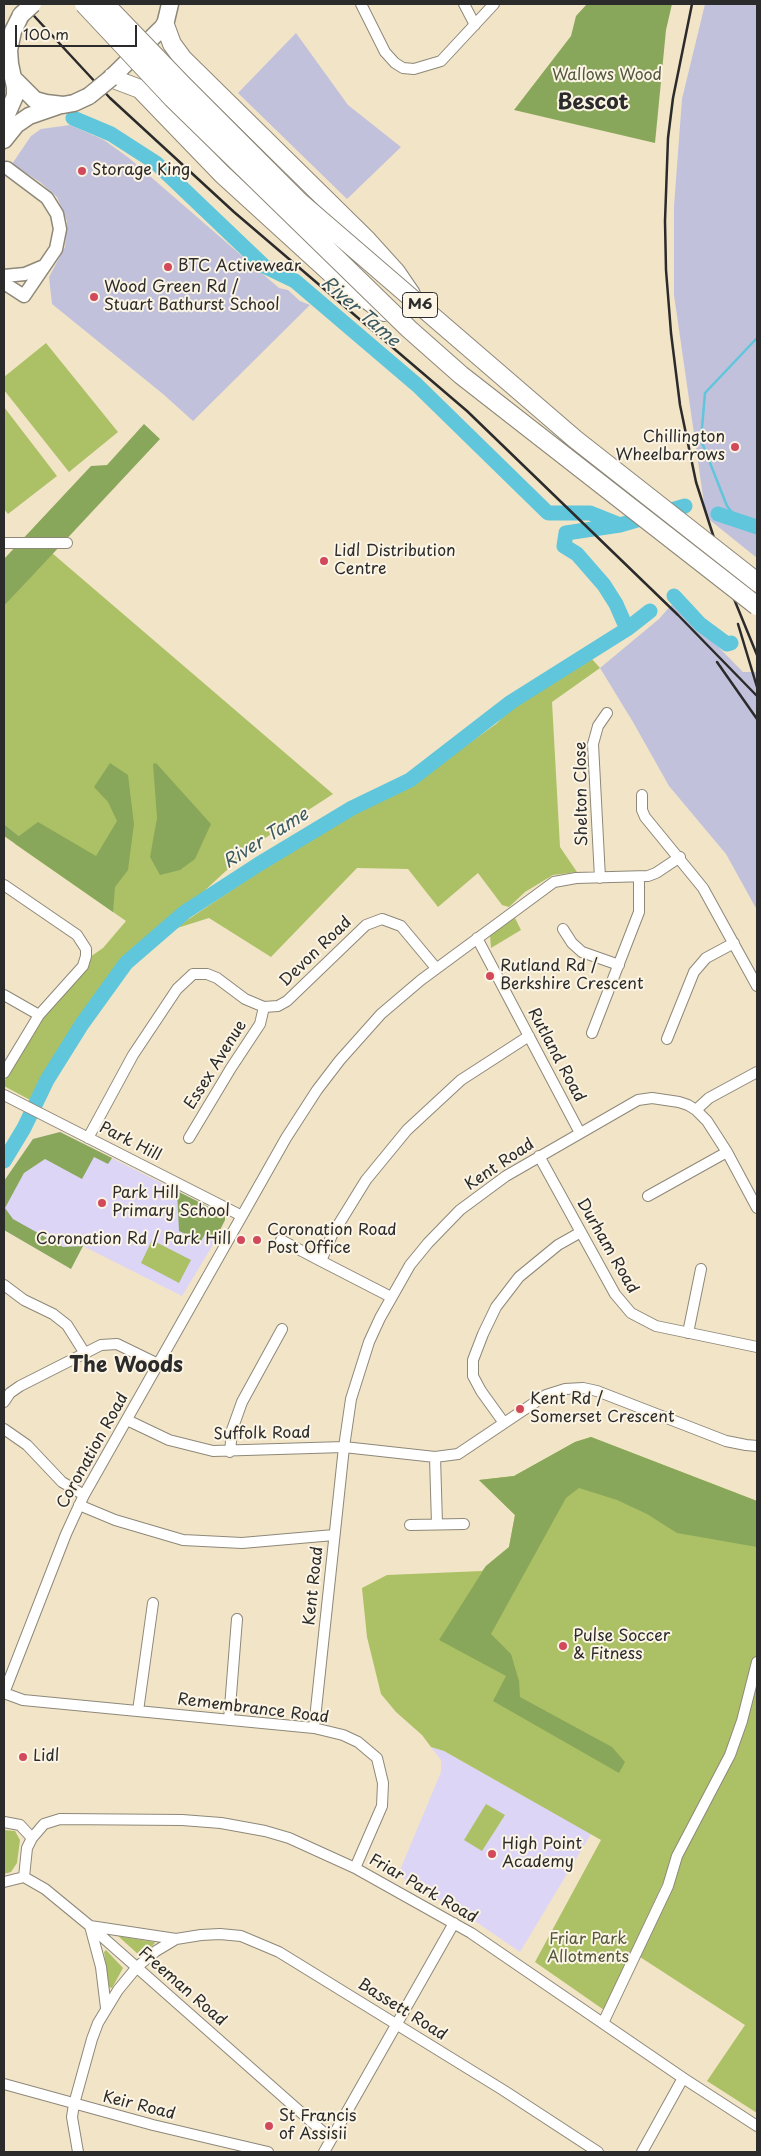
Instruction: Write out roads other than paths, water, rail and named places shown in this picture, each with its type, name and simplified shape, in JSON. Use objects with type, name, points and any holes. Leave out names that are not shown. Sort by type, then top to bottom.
[{"type":"highway","name":"M6","points":[[84,4],[172,98],[408,329],[461,375],[757,606]]},
{"type":"highway","name":"M6","points":[[105,4],[300,202],[575,439],[757,582]]},
{"type":"highway","points":[[4,140],[16,125],[29,116],[74,103],[89,96],[111,78],[165,25],[170,4]]},
{"type":"highway","points":[[4,121],[15,96],[9,50],[13,31],[27,9]]},
{"type":"highway","points":[[165,25],[172,44],[183,59],[367,240],[396,272],[418,304]]},
{"type":"highway","points":[[111,78],[133,86],[146,94],[222,174],[335,277],[408,329]]},
{"type":"highway","points":[[14,79],[35,100],[63,105]]},
{"type":"street","points":[[361,4],[386,52],[395,63],[403,68],[414,70],[441,61],[494,4]]},
{"type":"street","points":[[464,4],[475,25]]},
{"type":"street","points":[[4,282],[24,296],[46,265],[60,239],[57,214],[50,202],[38,190],[7,168]]},
{"type":"street","points":[[4,276],[25,274],[46,265]]},
{"type":"street","points":[[4,543],[67,543]]},
{"type":"street","name":"Shelton Close","points":[[600,878],[594,744],[598,726],[607,713]]},
{"type":"street","points":[[642,795],[642,810],[645,817],[680,857],[703,888],[757,986]]},
{"type":"street","name":"Coronation Road","points":[[4,1693],[82,1500],[286,1138],[317,1090],[381,1014],[436,968],[554,882],[567,879],[639,877],[656,874],[680,857]]},
{"type":"street","points":[[592,1033],[639,912],[639,877]]},
{"type":"street","points":[[4,886],[77,935],[86,949],[86,960],[83,966],[39,1015],[4,1072]]},
{"type":"street","name":"Devon Road","points":[[264,1007],[282,1005],[360,930],[376,920],[387,920],[402,926],[436,968]]},
{"type":"street","points":[[563,929],[572,943],[582,952],[619,965]]},
{"type":"street","name":"Rutland Road","points":[[477,938],[580,1133]]},
{"type":"street","points":[[668,1039],[694,972],[701,962],[734,942]]},
{"type":"street","points":[[88,1138],[133,1055],[178,988],[187,978],[193,974],[207,974],[217,978],[245,999],[264,1007]]},
{"type":"street","points":[[4,995],[39,1015]]},
{"type":"street","name":"Essex Avenue","points":[[189,1138],[230,1068],[260,1024],[264,1007]]},
{"type":"street","points":[[320,1261],[332,1235],[353,1200],[379,1163],[407,1130],[461,1080],[529,1036]]},
{"type":"street","points":[[696,1110],[709,1098],[757,1072]]},
{"type":"street","name":"Park Hill","points":[[4,1095],[242,1216]]},
{"type":"street","name":"Kent Road","points":[[314,1728],[344,1447],[355,1383],[369,1342],[391,1297],[410,1265],[446,1224],[484,1192],[539,1156],[638,1100],[665,1099],[679,1102],[696,1110],[707,1121],[727,1152],[757,1208]]},
{"type":"street","points":[[648,1196],[727,1152]]},
{"type":"street","name":"Durham Road","points":[[539,1156],[615,1294],[631,1313],[656,1326],[757,1347]]},
{"type":"street","points":[[504,1423],[480,1391],[473,1376],[474,1360],[483,1334],[496,1307],[519,1277],[532,1264],[581,1232]]},
{"type":"street","points":[[282,1240],[391,1297]]},
{"type":"street","points":[[688,1333],[701,1268]]},
{"type":"street","points":[[4,1285],[24,1300],[53,1314],[67,1325],[84,1352]]},
{"type":"street","points":[[230,1452],[232,1430],[242,1402],[282,1329]]},
{"type":"street","points":[[4,1402],[10,1393],[20,1386],[100,1345],[117,1344],[158,1364]]},
{"type":"street","points":[[344,1447],[435,1457],[458,1454],[546,1395],[565,1389],[583,1388],[597,1390],[726,1441],[746,1446],[757,1446]]},
{"type":"street","name":"Suffolk Road","points":[[127,1420],[182,1445],[213,1452],[344,1447]]},
{"type":"street","points":[[4,1429],[27,1445],[82,1500],[115,1520],[183,1540],[242,1544],[334,1535]]},
{"type":"street","points":[[435,1457],[437,1524]]},
{"type":"street","points":[[410,1525],[464,1524]]},
{"type":"street","points":[[138,1711],[153,1603]]},
{"type":"street","points":[[229,1720],[237,1619]]},
{"type":"street","points":[[603,2023],[668,1886],[677,1856],[730,1755],[742,1721],[757,1662]]},
{"type":"street","name":"Remembrance Road","points":[[4,1693],[23,1700],[314,1728],[343,1735],[358,1742],[377,1758],[381,1770],[382,1806],[355,1868]]},
{"type":"street","name":"Friar Park Road","points":[[32,1838],[44,1824],[60,1819],[211,1822],[265,1831],[289,1838],[355,1868],[454,1923],[757,2126]]},
{"type":"street","points":[[4,1822],[20,1826],[32,1838],[27,1848],[24,1877],[4,1882]]},
{"type":"street","name":"Freeman Road","points":[[24,1877],[45,1889],[90,1926],[331,2139]]},
{"type":"street","points":[[324,2152],[454,1923]]},
{"type":"street","points":[[90,1926],[101,1966],[106,2008]]},
{"type":"street","name":"Bassett Road","points":[[90,1926],[176,1939]]},
{"type":"street","name":"Bassett Road","points":[[78,2152],[72,2117],[74,2104],[92,2039],[106,2008],[130,1973],[156,1951],[176,1939],[201,1934],[220,1934],[241,1936],[279,1952],[504,2090],[598,2152]]},
{"type":"street","points":[[642,2152],[683,2078]]},
{"type":"street","name":"Keir Road","points":[[4,2084],[153,2126],[268,2152]]},
{"type":"waterway","name":"River Tame","points":[[73,118],[111,134],[156,163],[264,266],[295,281],[417,385],[548,513],[590,513],[620,525]]},
{"type":"waterway","points":[[738,520],[727,506],[701,440],[705,393],[757,338]]},
{"type":"waterway","name":"River Tame","points":[[627,629],[616,604],[604,585],[577,554],[564,546],[566,533],[620,525],[685,506]]},
{"type":"waterway","name":"River Tame","points":[[718,514],[757,527]]},
{"type":"waterway","name":"River Tame","points":[[674,596],[700,624],[727,644],[731,643]]},
{"type":"waterway","name":"River Tame","points":[[4,1161],[24,1128],[47,1080],[82,1024],[126,963],[185,912],[259,864],[352,808],[410,780],[511,702],[627,629],[650,611]]},
{"type":"railway","points":[[23,4],[110,98],[234,212],[467,411],[678,615],[757,696]]},
{"type":"railway","points":[[692,4],[673,98],[668,138],[665,221],[666,270],[671,333],[680,405],[696,482],[732,594],[757,655]]},
{"type":"railway","points":[[738,624],[757,687]]},
{"type":"railway","points":[[717,662],[757,719]]},
{"type":"place","name":"Storage King","points":[[82,171]]},
{"type":"place","name":"BTC Activewear","points":[[168,267]]},
{"type":"place","name":"Wood Green Rd / Stuart Bathurst School","points":[[94,297]]},
{"type":"place","name":"Chillington Wheelbarrows","points":[[735,447]]},
{"type":"place","name":"Lidl Distribution Centre","points":[[324,561]]},
{"type":"place","name":"Rutland Rd / Berkshire Crescent","points":[[490,976]]},
{"type":"place","name":"Park Hill Primary School","points":[[102,1203]]},
{"type":"place","name":"Coronation Rd / Park Hill","points":[[241,1240]]},
{"type":"place","name":"Coronation Road Post Office","points":[[257,1240]]},
{"type":"place","name":"Kent Rd / Somerset Crescent","points":[[520,1409]]},
{"type":"place","name":"Pulse Soccer & Fitness","points":[[563,1646]]},
{"type":"place","name":"Lidl","points":[[23,1757]]},
{"type":"place","name":"High Point Academy","points":[[492,1854]]},
{"type":"place","name":"St Francis of Assisii","points":[[269,2126]]},
{"type":"district","name":"Bescot","points":[[593,103]]},
{"type":"district","name":"The Woods","points":[[126,1366]]},
{"type":"park label","name":"Wallows Wood","points":[[607,76]]},
{"type":"park label","name":"Friar Park Allotments","points":[[588,1949]]}]
